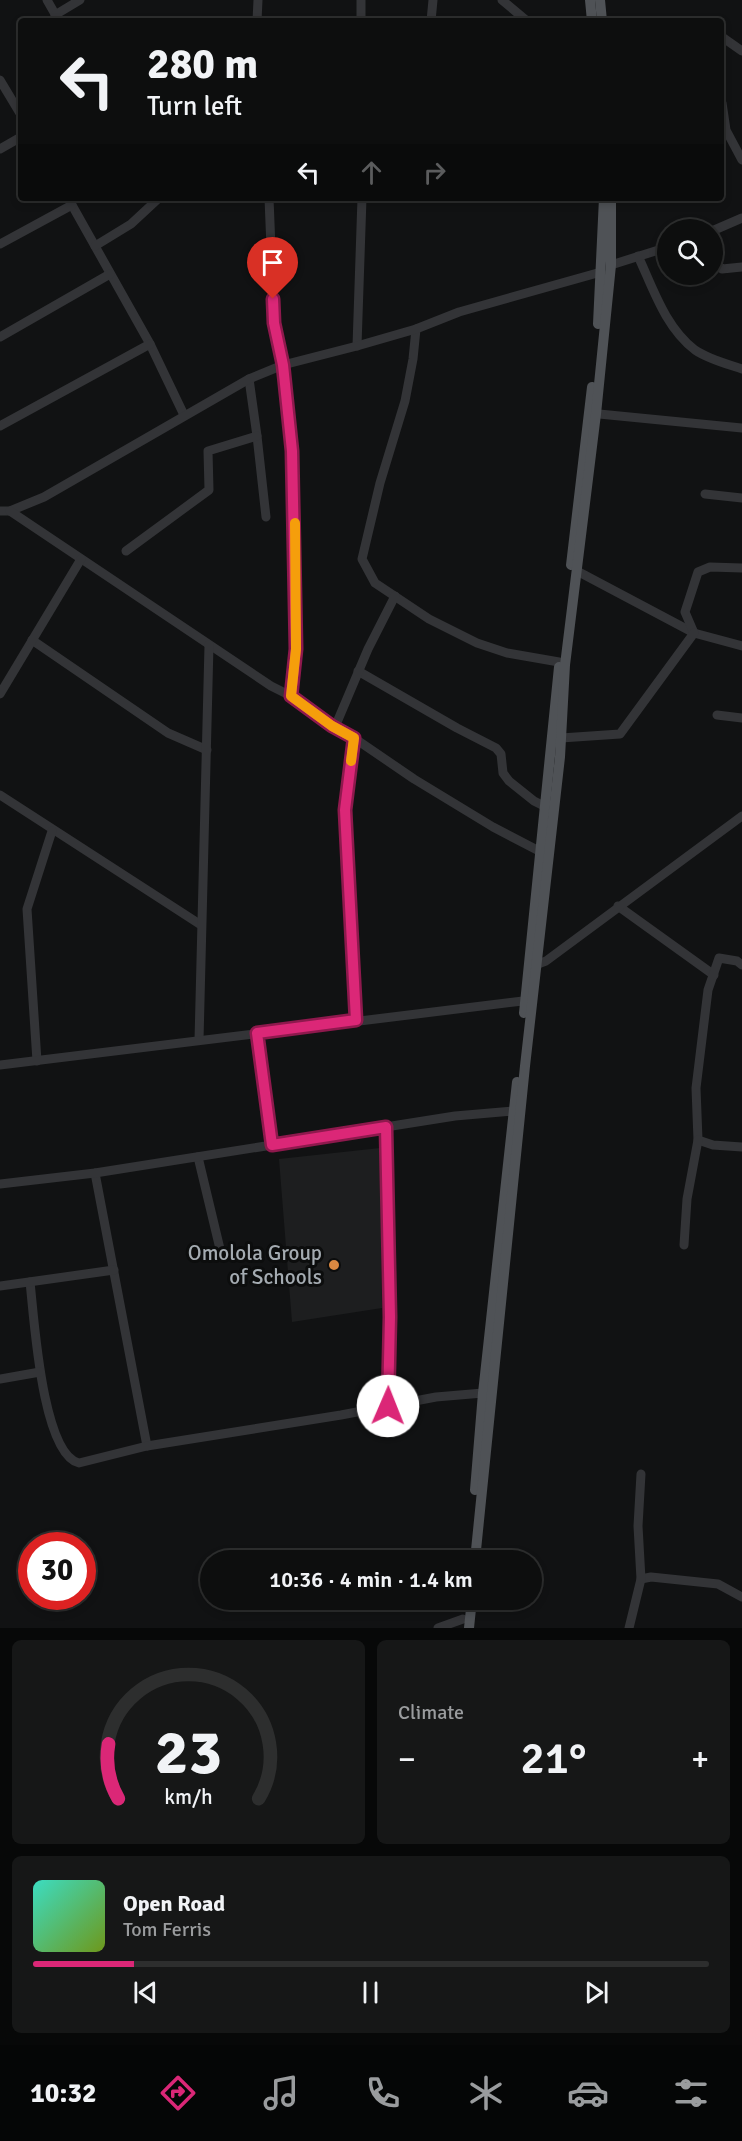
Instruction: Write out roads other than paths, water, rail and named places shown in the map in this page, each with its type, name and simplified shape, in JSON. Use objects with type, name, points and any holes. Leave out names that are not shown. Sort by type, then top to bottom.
[{"type":"main road","points":[[590,0],[592,18]]},
{"type":"main road","points":[[600,0],[602,18]]},
{"type":"main road","points":[[469,1550],[513,1111],[530,1000],[538,964],[561,738],[566,665],[593,413],[604,201]]},
{"type":"main road","points":[[476,1550],[530,1000],[559,662],[611,265],[611,201]]},
{"type":"main road","points":[[465,1625],[469,1610]]},
{"type":"street","points":[[47,0],[57,18],[80,0]]},
{"type":"street","points":[[257,18],[258,0]]},
{"type":"street","points":[[361,0],[361,18]]},
{"type":"street","points":[[431,18],[433,0]]},
{"type":"street","points":[[502,0],[523,18]]},
{"type":"street","points":[[724,38],[742,51]]},
{"type":"street","points":[[0,80],[18,110]]},
{"type":"street","points":[[724,116],[726,130],[742,160]]},
{"type":"street","points":[[0,149],[18,139]]},
{"type":"street","points":[[0,244],[70,201],[150,344],[184,415]]},
{"type":"street","points":[[95,246],[131,224],[156,201]]},
{"type":"street","points":[[269,201],[274,323],[283,365],[291,430],[295,504],[296,649],[291,696]]},
{"type":"street","points":[[357,346],[362,201]]},
{"type":"street","points":[[723,226],[742,218]]},
{"type":"street","points":[[611,265],[657,250]]},
{"type":"street","points":[[638,256],[670,323],[696,351],[742,369]]},
{"type":"street","points":[[723,269],[742,267]]},
{"type":"street","points":[[0,511],[10,511],[44,497],[249,379],[283,365],[416,329],[459,312],[601,272]]},
{"type":"street","points":[[0,337],[110,274]]},
{"type":"street","points":[[416,329],[405,401],[380,483],[362,555],[375,583],[429,619],[477,642],[507,653],[559,662]]},
{"type":"street","points":[[0,426],[150,344]]},
{"type":"street","points":[[249,379],[258,436],[266,517]]},
{"type":"street","points":[[593,413],[742,428]]},
{"type":"street","points":[[126,551],[209,490],[208,451],[258,436]]},
{"type":"street","points":[[705,494],[742,498]]},
{"type":"street","points":[[10,511],[414,779],[493,827],[541,852]]},
{"type":"street","points":[[1,688],[81,560]]},
{"type":"street","points":[[694,633],[685,612],[698,572],[710,567],[742,568]]},
{"type":"street","points":[[577,571],[694,633],[742,646]]},
{"type":"street","points":[[335,727],[358,671],[395,596]]},
{"type":"street","points":[[561,738],[620,734],[694,633]]},
{"type":"street","points":[[32,640],[168,733],[207,750]]},
{"type":"street","points":[[199,1040],[209,645]]},
{"type":"street","points":[[358,671],[457,728],[496,747],[501,754],[503,773],[509,781],[546,807]]},
{"type":"street","points":[[717,715],[742,718]]},
{"type":"street","points":[[354,738],[345,810],[356,1020]]},
{"type":"street","points":[[0,795],[52,831],[201,925]]},
{"type":"street","points":[[538,964],[546,961],[742,816]]},
{"type":"street","points":[[37,1061],[27,909],[52,831]]},
{"type":"street","points":[[618,906],[714,975]]},
{"type":"street","points":[[684,1245],[687,1199],[698,1140],[696,1088],[708,990],[719,958],[737,961],[742,965]]},
{"type":"street","points":[[0,1065],[530,1000]]},
{"type":"street","points":[[257,1033],[272,1145]]},
{"type":"street","points":[[0,1184],[95,1173],[455,1116],[513,1111]]},
{"type":"street","points":[[386,1127],[390,1317],[388,1406]]},
{"type":"street","points":[[698,1140],[713,1145],[742,1147]]},
{"type":"street","points":[[198,1156],[221,1253]]},
{"type":"street","points":[[95,1173],[147,1446]]},
{"type":"street","points":[[0,1286],[114,1270]]},
{"type":"street","points":[[30,1282],[40,1372],[54,1434],[66,1455],[72,1461],[79,1463],[147,1446],[241,1432],[436,1397],[483,1393]]},
{"type":"street","points":[[0,1379],[40,1372]]},
{"type":"street","points":[[629,1628],[641,1579],[638,1526],[641,1474]]},
{"type":"street","points":[[641,1579],[651,1577],[718,1584],[742,1597]]},
{"type":"street","points":[[438,1628],[465,1625]]},
{"type":"place","name":"Omolola Group of Schools","points":[[334,1265]]}]
